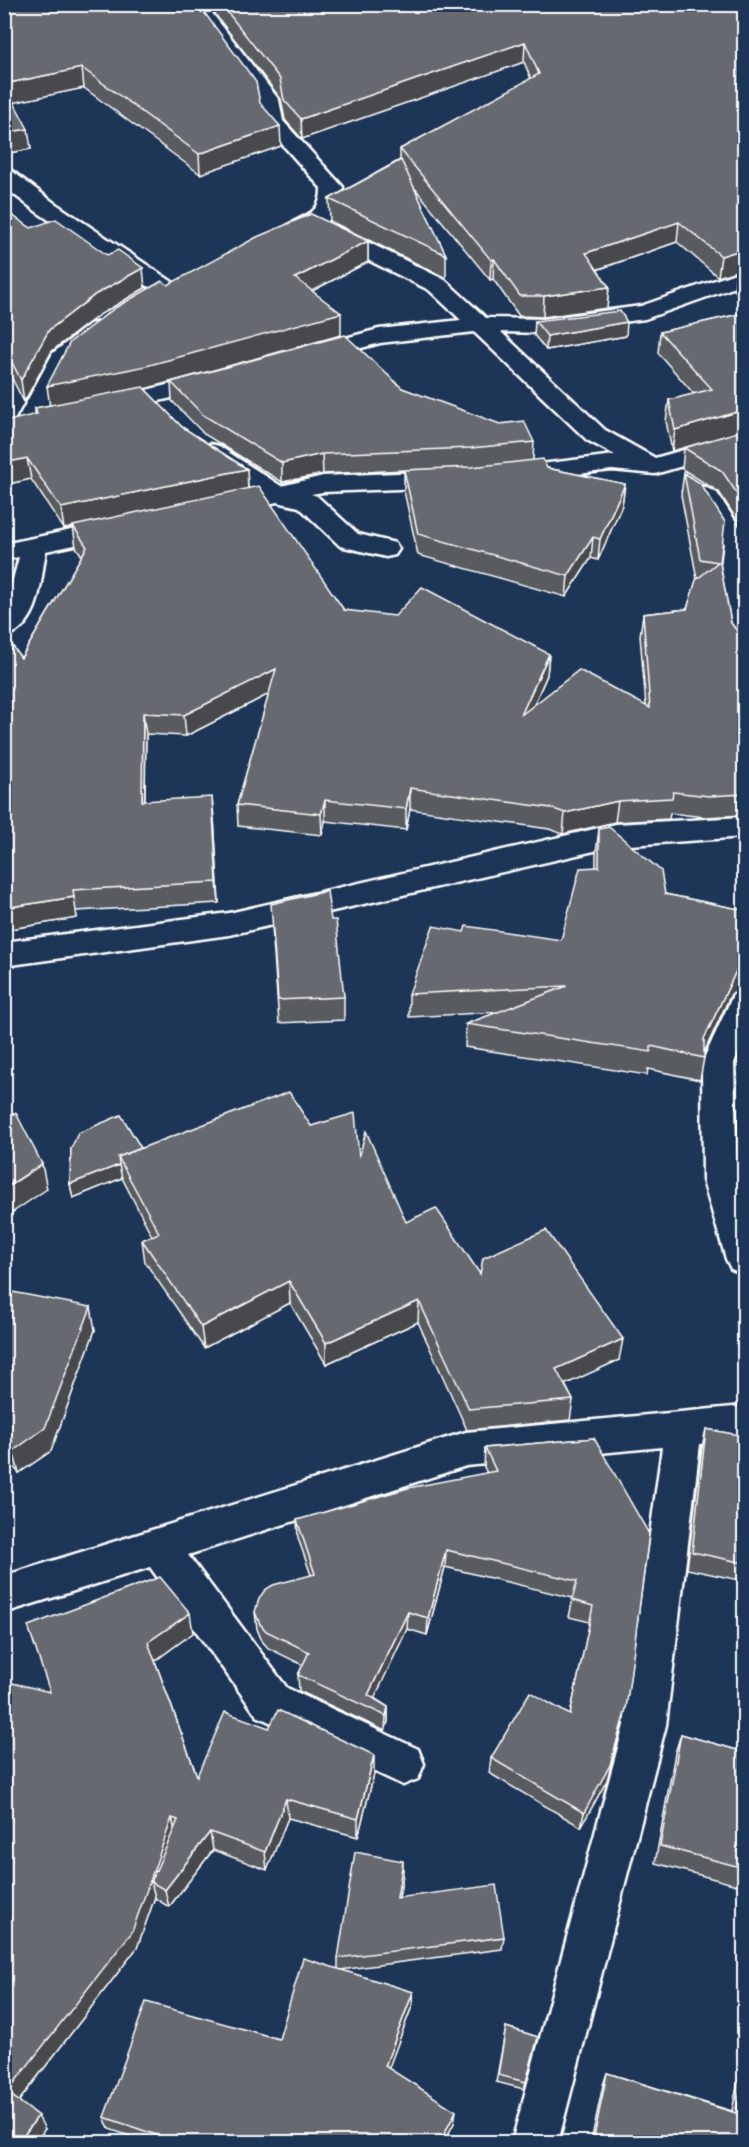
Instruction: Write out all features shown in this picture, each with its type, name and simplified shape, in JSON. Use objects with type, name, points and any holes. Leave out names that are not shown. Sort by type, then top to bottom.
[{"type":"street","points":[[195,4],[269,100],[273,122],[332,187],[333,196],[329,207],[312,224],[270,242]]},
{"type":"street","points":[[4,176],[45,207],[166,289]]},
{"type":"street","points":[[312,224],[437,285],[596,435],[655,466],[708,498],[737,543],[732,584],[744,644]]},
{"type":"street","points":[[288,360],[379,336],[477,325],[543,326],[645,312],[744,278]]},
{"type":"street","points":[[4,426],[39,420],[61,358],[117,316]]},
{"type":"street","points":[[84,411],[151,398],[231,376]]},
{"type":"street","points":[[151,398],[194,441],[276,494],[308,501],[349,540],[386,549]]},
{"type":"street","points":[[196,512],[323,484],[476,477],[612,462],[655,466],[744,440]]},
{"type":"street","points":[[4,552],[138,524]]},
{"type":"street","points":[[4,628],[19,616],[34,547]]},
{"type":"street","points":[[4,954],[229,924],[616,835],[744,827]]},
{"type":"street","points":[[744,1004],[718,1063],[720,1180],[744,1259]]},
{"type":"street","points":[[4,1595],[466,1449],[744,1423]]},
{"type":"street","points":[[535,2142],[645,1725],[683,1429]]},
{"type":"street","points":[[158,1546],[272,1702],[403,1764]]},
{"type":"building","points":[[4,4],[198,4],[256,82],[260,103],[280,126],[199,154],[82,68],[4,84]]},
{"type":"building","points":[[221,4],[744,4],[744,249],[721,256],[679,222],[586,253],[609,287],[544,296],[520,296],[494,259],[491,260],[400,149],[539,74],[525,42],[301,119],[284,100],[280,79]]},
{"type":"building","points":[[4,84],[28,129],[4,133]]},
{"type":"building","points":[[401,160],[446,255],[329,199]]},
{"type":"building","points":[[4,210],[31,228],[56,219],[107,255],[118,250],[143,268],[96,294],[49,330],[21,380],[4,347]]},
{"type":"building","points":[[311,214],[368,241],[295,278],[341,313],[146,366],[47,386],[70,342],[115,308],[162,281],[168,285],[257,237]]},
{"type":"building","points":[[744,266],[744,276],[737,269]]},
{"type":"building","points":[[620,311],[627,322],[547,336],[535,321]]},
{"type":"building","points":[[744,313],[744,410],[675,430],[669,400],[712,389],[660,332]]},
{"type":"building","points":[[345,335],[402,388],[500,424],[524,421],[534,442],[471,448],[322,454],[282,463],[203,415],[171,382]]},
{"type":"building","points":[[143,387],[182,427],[247,469],[61,508],[27,458],[4,463],[4,422],[37,414],[35,408]]},
{"type":"building","points":[[744,430],[744,504],[722,471],[684,448]]},
{"type":"building","points":[[543,459],[547,468],[625,484],[600,539],[593,537],[568,576],[418,534],[404,470],[471,467]]},
{"type":"building","points":[[684,473],[700,483],[725,522],[720,563],[731,623],[737,631],[744,633],[744,794],[709,796],[673,792],[672,798],[618,801],[565,813],[551,808],[410,788],[406,809],[325,800],[321,814],[237,805],[276,669],[184,715],[143,713],[142,801],[212,797],[217,882],[73,890],[74,897],[4,908],[4,634],[21,658],[87,547],[73,526],[259,486],[344,610],[395,616],[422,587],[549,654],[521,715],[579,670],[650,708],[643,614],[687,609],[696,580],[718,562],[700,559]]},
{"type":"building","points":[[609,827],[661,871],[665,894],[744,910],[744,968],[736,971],[704,1039],[704,1058],[651,1046],[651,1052],[466,1024],[567,986],[409,994],[433,926],[464,932],[466,926],[561,940],[580,868],[599,867],[599,829]]},
{"type":"building","points":[[327,891],[331,920],[336,920],[344,997],[278,1000],[271,904]]},
{"type":"building","points":[[289,1092],[311,1126],[355,1113],[359,1157],[366,1131],[406,1222],[436,1208],[480,1274],[483,1258],[546,1230],[623,1339],[556,1369],[573,1400],[469,1409],[419,1301],[326,1343],[289,1281],[201,1327],[142,1240],[159,1233],[118,1157]]},
{"type":"building","points":[[16,1113],[42,1164],[4,1189],[4,1117]]},
{"type":"building","points":[[121,1115],[141,1148],[118,1157],[119,1165],[70,1184],[71,1149],[78,1133]]},
{"type":"building","points":[[7,1291],[91,1307],[45,1428],[13,1451],[4,1442],[4,1297]]},
{"type":"building","points":[[706,1429],[744,1436],[744,1563],[692,1552]]},
{"type":"building","points":[[594,1438],[649,1534],[626,1709],[610,1765],[584,1813],[491,1758],[530,1692],[570,1715],[593,1606],[572,1600],[577,1581],[446,1550],[428,1618],[408,1612],[368,1695],[388,1707],[386,1716],[298,1675],[309,1652],[266,1631],[260,1624],[255,1612],[259,1598],[265,1590],[273,1585],[315,1574],[297,1520],[408,1488],[496,1471],[485,1448]]},
{"type":"building","points":[[160,1577],[190,1613],[148,1642],[197,1776],[225,1712],[269,1728],[278,1710],[374,1755],[358,1819],[286,1799],[265,1852],[210,1832],[165,1890],[151,1882],[178,1820],[172,1818],[132,1932],[7,2092],[38,2116],[19,2142],[4,2142],[4,1681],[50,1692],[28,1626]]},
{"type":"building","points":[[681,1734],[744,1752],[744,1868],[660,1846]]},
{"type":"building","points":[[355,1852],[403,1861],[397,1898],[496,1885],[504,1937],[338,1958]]},
{"type":"building","points":[[303,1958],[413,1992],[385,2066],[456,2111],[440,2142],[177,2142],[104,2117],[146,2002],[279,2039]]},
{"type":"building","points":[[506,2027],[538,2037],[526,2082],[498,2075]]},
{"type":"building","points":[[744,2072],[744,2142],[593,2142],[607,2073],[736,2113]]}]
